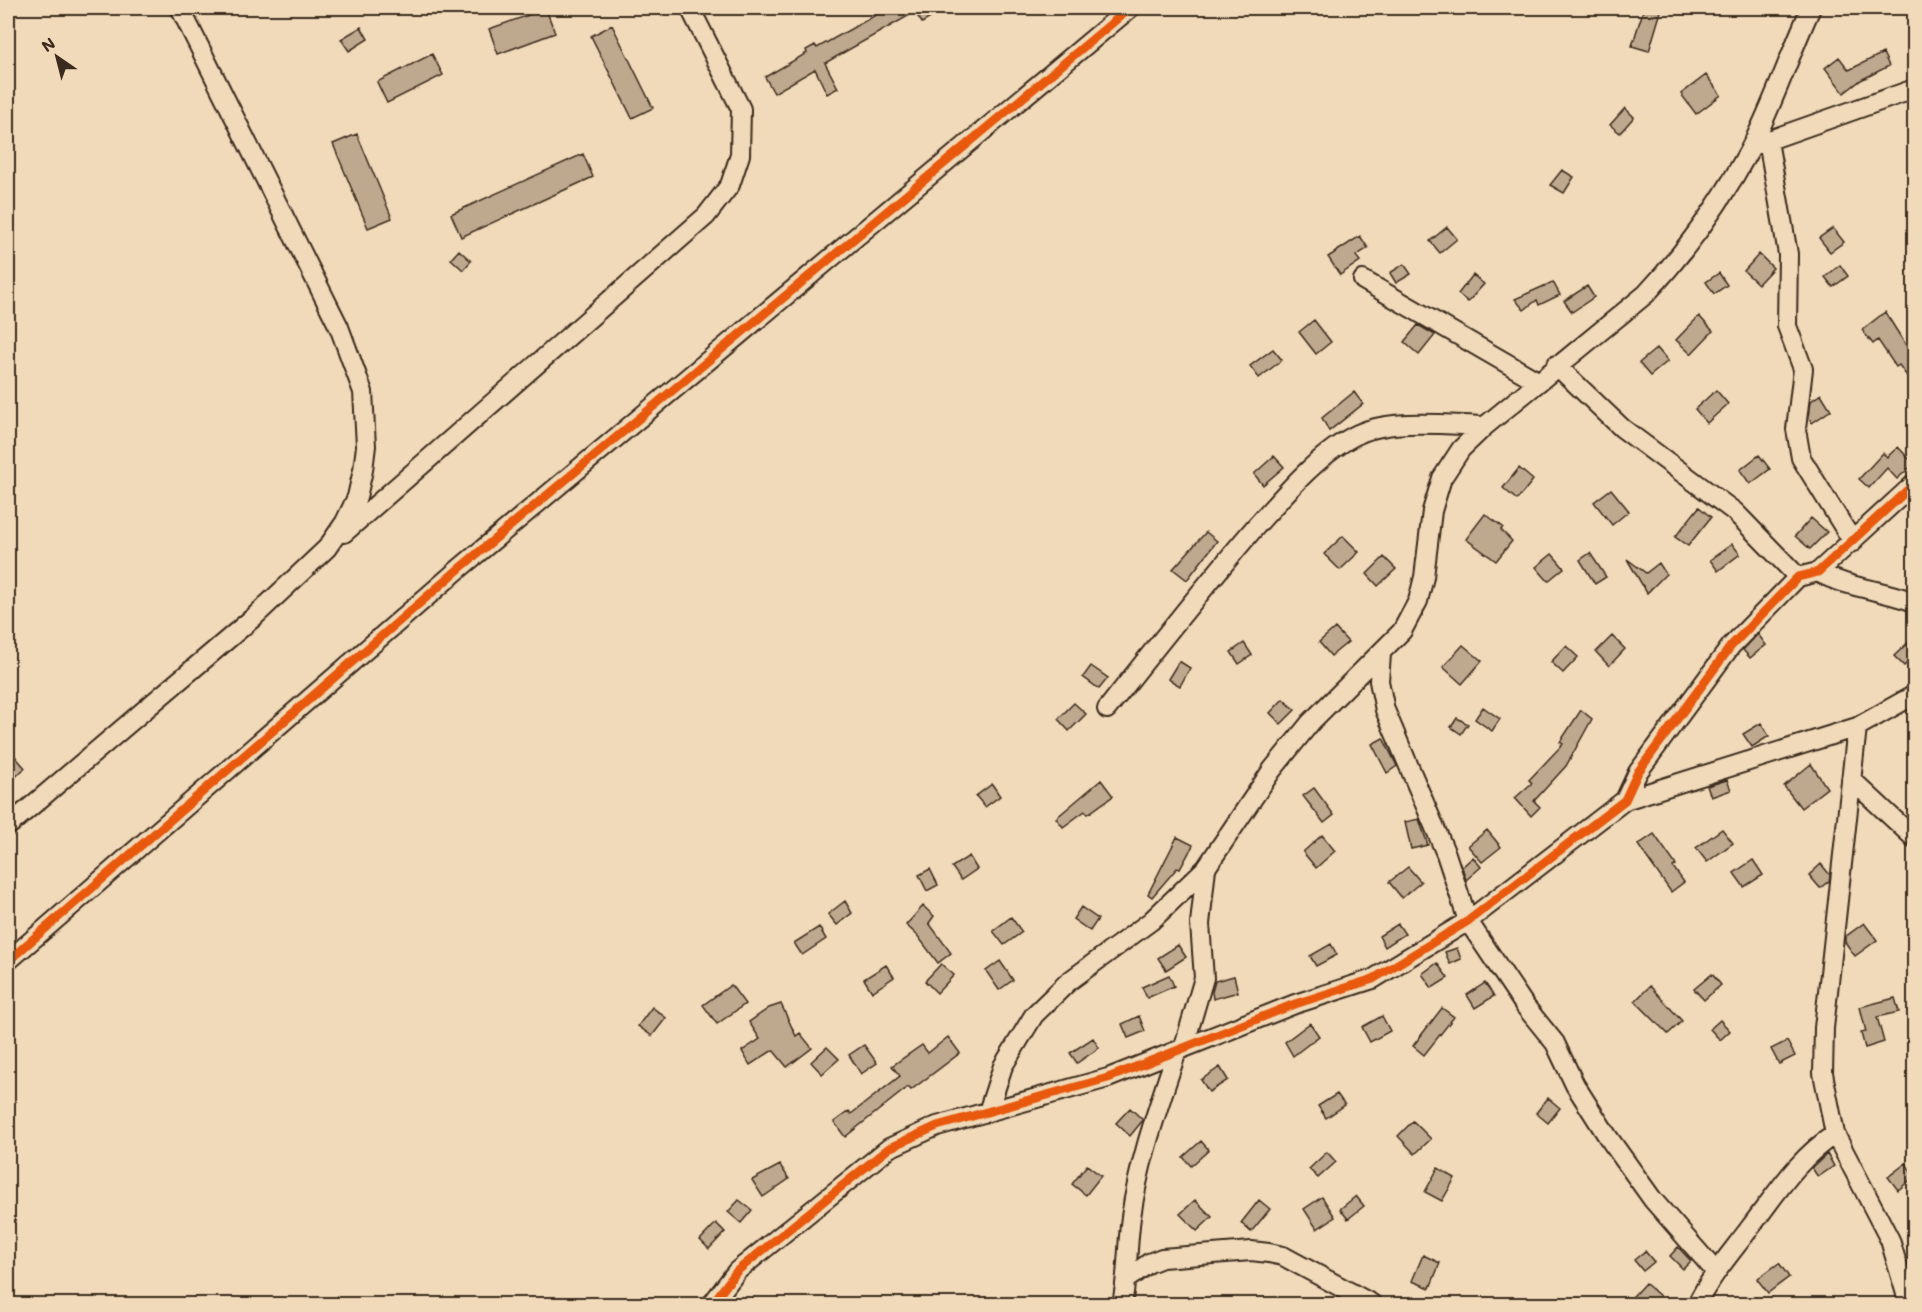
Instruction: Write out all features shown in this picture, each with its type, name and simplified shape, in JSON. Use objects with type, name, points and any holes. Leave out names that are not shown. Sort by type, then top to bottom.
[{"type":"street","points":[[180,8],[339,327],[363,392],[366,446],[357,497],[345,522],[327,548]]},
{"type":"street","points":[[8,826],[254,617],[327,548],[706,216],[730,184],[740,155],[741,109],[690,8]]},
{"type":"street","points":[[8,961],[460,568],[1130,8]]},
{"type":"street","points":[[988,1112],[1003,1066],[1034,1016],[1068,982],[1151,921],[1206,868],[1272,770],[1311,722],[1402,631],[1418,601],[1424,577],[1432,511],[1442,478],[1461,448],[1556,365],[1646,294],[1663,276],[1711,210],[1751,147],[1811,8]]},
{"type":"street","points":[[1751,147],[1914,88]]},
{"type":"street","points":[[1768,141],[1788,254],[1788,326],[1803,369],[1796,429],[1798,450],[1853,542]]},
{"type":"street","points":[[1363,280],[1539,382]]},
{"type":"street","points":[[1556,365],[1622,428],[1735,512],[1798,577]]},
{"type":"street","points":[[1107,710],[1207,582],[1286,494],[1327,456],[1358,434],[1377,428],[1485,426]]},
{"type":"street","points":[[1625,800],[1638,772],[1731,646],[1798,577],[1818,572],[1914,484]]},
{"type":"street","points":[[1818,572],[1842,582],[1889,592],[1914,602]]},
{"type":"street","points":[[1381,654],[1379,681],[1388,719],[1446,855],[1468,921],[1525,1006],[1555,1043],[1575,1085],[1608,1137],[1653,1200],[1716,1272]]},
{"type":"street","points":[[712,1305],[737,1271],[871,1160],[889,1148],[937,1126],[1108,1078],[1295,1004],[1372,979],[1468,921],[1625,800],[1857,727],[1914,695]]},
{"type":"street","points":[[1857,727],[1824,1028],[1824,1073],[1835,1134],[1890,1240],[1913,1304]]},
{"type":"street","points":[[1851,779],[1914,838]]},
{"type":"street","points":[[1122,1305],[1127,1279],[1131,1218],[1140,1167],[1204,978],[1200,924],[1206,868]]},
{"type":"street","points":[[1697,1305],[1716,1272],[1798,1163],[1835,1134]]},
{"type":"street","points":[[1127,1279],[1149,1263],[1162,1258],[1259,1251],[1283,1256],[1372,1305]]},
{"type":"building","points":[[888,8],[947,8],[922,23],[915,12],[825,63],[838,88],[827,94],[815,69],[774,93],[765,77],[807,53],[806,50],[815,45],[817,48]]},
{"type":"building","points":[[1644,8],[1662,8],[1649,51],[1632,46]]},
{"type":"building","points":[[546,9],[555,33],[498,54],[489,29]]},
{"type":"building","points":[[612,25],[653,108],[632,118],[591,36]]},
{"type":"building","points":[[361,27],[368,39],[349,51],[341,39]]},
{"type":"building","points":[[1883,53],[1889,66],[1861,80],[1844,93],[1825,68],[1839,57],[1849,70]]},
{"type":"building","points":[[432,54],[443,75],[387,103],[377,82]]},
{"type":"building","points":[[1706,75],[1721,95],[1696,114],[1681,94]]},
{"type":"building","points":[[1625,108],[1634,117],[1620,133],[1610,125]]},
{"type":"building","points":[[357,134],[392,218],[368,228],[333,144]]},
{"type":"building","points":[[583,154],[593,177],[461,237],[451,214]]},
{"type":"building","points":[[1562,170],[1574,177],[1564,193],[1550,185]]},
{"type":"building","points":[[1447,227],[1457,239],[1440,253],[1430,241]]},
{"type":"building","points":[[1833,228],[1844,242],[1830,252],[1819,238]]},
{"type":"building","points":[[1360,236],[1368,248],[1356,256],[1360,261],[1340,275],[1328,257]]},
{"type":"building","points":[[459,250],[471,261],[463,270],[451,259]]},
{"type":"building","points":[[1759,254],[1773,268],[1758,284],[1744,271]]},
{"type":"building","points":[[1404,264],[1411,274],[1396,283],[1390,273]]},
{"type":"building","points":[[1840,265],[1848,276],[1833,287],[1825,277]]},
{"type":"building","points":[[1719,273],[1727,285],[1714,294],[1706,282]]},
{"type":"building","points":[[1473,275],[1484,284],[1468,302],[1458,294]]},
{"type":"building","points":[[1553,282],[1560,295],[1539,305],[1537,300],[1524,310],[1515,299]]},
{"type":"building","points":[[1587,286],[1594,297],[1572,312],[1564,301]]},
{"type":"building","points":[[1885,312],[1914,358],[1914,386],[1899,365],[1896,367],[1878,340],[1873,344],[1862,330]]},
{"type":"building","points":[[1699,316],[1713,331],[1691,354],[1676,340]]},
{"type":"building","points":[[1314,320],[1331,342],[1316,354],[1299,332]]},
{"type":"building","points":[[1418,325],[1435,335],[1419,355],[1404,342]]},
{"type":"building","points":[[1657,348],[1668,361],[1650,376],[1639,363]]},
{"type":"building","points":[[1273,349],[1282,360],[1259,378],[1250,366]]},
{"type":"building","points":[[1716,390],[1728,404],[1707,423],[1695,409]]},
{"type":"building","points":[[1354,392],[1363,404],[1329,431],[1322,418]]},
{"type":"building","points":[[1821,394],[1831,410],[1812,423],[1809,418],[1811,401]]},
{"type":"building","points":[[1898,447],[1914,464],[1897,479],[1887,468],[1869,488],[1859,479],[1883,453],[1887,457]]},
{"type":"building","points":[[1759,455],[1770,469],[1750,484],[1740,470]]},
{"type":"building","points":[[1274,456],[1284,467],[1263,485],[1254,474]]},
{"type":"building","points":[[1519,468],[1533,480],[1517,500],[1503,488]]},
{"type":"building","points":[[1611,489],[1629,511],[1612,525],[1594,502]]},
{"type":"building","points":[[1699,507],[1711,517],[1688,546],[1675,537]]},
{"type":"building","points":[[1485,514],[1503,527],[1501,530],[1512,541],[1496,561],[1466,539]]},
{"type":"building","points":[[1811,518],[1827,532],[1810,549],[1795,536]]},
{"type":"building","points":[[1206,532],[1217,541],[1187,580],[1173,569]]},
{"type":"building","points":[[1343,536],[1359,552],[1340,570],[1324,554]]},
{"type":"building","points":[[1732,544],[1740,554],[1718,571],[1710,560]]},
{"type":"building","points":[[1590,553],[1606,577],[1595,584],[1580,560]]},
{"type":"building","points":[[1552,554],[1564,568],[1548,581],[1536,567]]},
{"type":"building","points":[[1384,557],[1396,569],[1378,586],[1367,574]]},
{"type":"building","points":[[1627,559],[1646,573],[1659,563],[1666,574],[1647,593]]},
{"type":"building","points":[[1335,628],[1348,642],[1331,656],[1319,642]]},
{"type":"building","points":[[1758,634],[1766,645],[1750,658],[1743,650]]},
{"type":"building","points":[[1612,636],[1625,649],[1609,666],[1596,652]]},
{"type":"building","points":[[1914,637],[1914,656],[1904,666],[1894,656]]},
{"type":"building","points":[[1244,643],[1252,655],[1239,664],[1231,652]]},
{"type":"building","points":[[1463,645],[1482,661],[1462,684],[1443,667]]},
{"type":"building","points":[[1566,646],[1578,657],[1563,673],[1551,662]]},
{"type":"building","points":[[1179,661],[1190,668],[1180,686],[1168,679]]},
{"type":"building","points":[[1091,666],[1108,678],[1099,689],[1083,677]]},
{"type":"building","points":[[1283,699],[1295,710],[1281,724],[1270,713]]},
{"type":"building","points":[[1074,703],[1086,714],[1069,731],[1058,719]]},
{"type":"building","points":[[1483,707],[1500,719],[1492,731],[1475,719]]},
{"type":"building","points":[[1581,710],[1592,719],[1566,766],[1534,801],[1540,807],[1531,816],[1515,798],[1532,783],[1529,780],[1563,744],[1560,742]]},
{"type":"building","points":[[1457,718],[1468,724],[1461,734],[1451,727]]},
{"type":"building","points":[[1761,723],[1769,736],[1752,747],[1743,734]]},
{"type":"building","points":[[1383,738],[1397,766],[1387,773],[1372,744]]},
{"type":"building","points":[[8,748],[25,768],[8,784]]},
{"type":"building","points":[[1811,764],[1827,788],[1801,808],[1784,786]]},
{"type":"building","points":[[1101,780],[1113,796],[1088,814],[1085,811],[1063,827],[1056,818]]},
{"type":"building","points":[[1727,780],[1731,790],[1711,797],[1707,786]]},
{"type":"building","points":[[992,784],[1000,796],[985,807],[976,796]]},
{"type":"building","points":[[1314,788],[1334,815],[1324,823],[1303,796]]},
{"type":"building","points":[[1419,819],[1428,845],[1411,849],[1405,822]]},
{"type":"building","points":[[1722,829],[1733,843],[1707,862],[1696,848]]},
{"type":"building","points":[[1487,830],[1501,847],[1482,862],[1468,846]]},
{"type":"building","points":[[1654,834],[1676,865],[1673,867],[1684,882],[1671,892],[1638,845]]},
{"type":"building","points":[[1322,835],[1335,851],[1316,868],[1303,852]]},
{"type":"building","points":[[1177,837],[1193,845],[1180,869],[1177,868],[1152,897],[1148,894]]},
{"type":"building","points":[[969,856],[977,869],[961,880],[952,867]]},
{"type":"building","points":[[1473,857],[1481,867],[1466,880],[1462,867]]},
{"type":"building","points":[[1753,860],[1763,875],[1744,887],[1734,873]]},
{"type":"building","points":[[1821,864],[1830,875],[1829,881],[1820,888],[1809,875]]},
{"type":"building","points":[[1408,867],[1421,882],[1402,898],[1389,882]]},
{"type":"building","points":[[930,869],[938,885],[927,891],[919,875]]},
{"type":"building","points":[[845,901],[852,913],[837,925],[828,914]]},
{"type":"building","points":[[923,906],[934,916],[929,923],[951,953],[938,963],[917,935],[906,925]]},
{"type":"building","points":[[1081,907],[1098,919],[1090,931],[1073,919]]},
{"type":"building","points":[[1011,917],[1022,932],[1004,945],[993,931]]},
{"type":"building","points":[[1864,923],[1877,940],[1855,956],[1845,942],[1845,937]]},
{"type":"building","points":[[1398,924],[1405,934],[1385,947],[1379,936]]},
{"type":"building","points":[[819,927],[826,939],[802,955],[794,943]]},
{"type":"building","points":[[1331,944],[1337,955],[1316,966],[1310,956]]},
{"type":"building","points":[[1178,945],[1186,957],[1166,970],[1158,958]]},
{"type":"building","points":[[1457,948],[1461,959],[1450,964],[1445,952]]},
{"type":"building","points":[[1000,961],[1013,980],[999,990],[986,971]]},
{"type":"building","points":[[1437,963],[1448,978],[1432,988],[1422,974]]},
{"type":"building","points":[[941,964],[954,975],[937,993],[925,981]]},
{"type":"building","points":[[886,965],[894,977],[872,992],[864,979]]},
{"type":"building","points":[[1712,974],[1721,985],[1704,1000],[1694,989]]},
{"type":"building","points":[[1169,975],[1174,986],[1147,998],[1142,987]]},
{"type":"building","points":[[1234,976],[1238,992],[1213,999],[1215,981]]},
{"type":"building","points":[[1485,983],[1494,996],[1475,1008],[1467,995]]},
{"type":"building","points":[[731,985],[745,1004],[717,1024],[703,1005]]},
{"type":"building","points":[[1650,986],[1682,1021],[1668,1034],[1635,1001]]},
{"type":"building","points":[[1895,998],[1899,1012],[1877,1017],[1884,1042],[1865,1048],[1861,1033],[1866,1032],[1860,1007]]},
{"type":"building","points":[[781,1004],[796,1036],[800,1033],[812,1048],[787,1067],[773,1050],[750,1065],[742,1051],[760,1039],[749,1022],[769,1008]]},
{"type":"building","points":[[652,1007],[666,1018],[652,1036],[638,1026]]},
{"type":"building","points":[[1442,1008],[1454,1017],[1424,1055],[1413,1046]]},
{"type":"building","points":[[1139,1016],[1145,1031],[1128,1038],[1122,1024]]},
{"type":"building","points":[[1382,1016],[1390,1031],[1370,1042],[1362,1027]]},
{"type":"building","points":[[1720,1020],[1730,1031],[1720,1040],[1710,1029]]},
{"type":"building","points":[[1310,1023],[1319,1036],[1293,1056],[1285,1042]]},
{"type":"building","points":[[948,1037],[960,1053],[911,1090],[908,1087],[845,1137],[834,1122],[849,1111],[851,1114],[900,1076],[892,1066],[922,1045],[928,1053]]},
{"type":"building","points":[[1093,1038],[1099,1048],[1077,1063],[1070,1053]]},
{"type":"building","points":[[1787,1041],[1795,1056],[1779,1064],[1771,1049]]},
{"type":"building","points":[[864,1045],[877,1063],[861,1074],[849,1055]]},
{"type":"building","points":[[827,1047],[839,1059],[822,1074],[811,1062]]},
{"type":"building","points":[[1220,1067],[1228,1080],[1209,1092],[1201,1080]]},
{"type":"building","points":[[1337,1094],[1345,1105],[1326,1118],[1318,1106]]},
{"type":"building","points":[[1548,1098],[1560,1108],[1548,1123],[1536,1113]]},
{"type":"building","points":[[1130,1108],[1143,1120],[1130,1136],[1116,1123]]},
{"type":"building","points":[[1413,1121],[1431,1139],[1415,1154],[1398,1136]]},
{"type":"building","points":[[1201,1141],[1209,1150],[1191,1166],[1183,1157]]},
{"type":"building","points":[[1327,1152],[1336,1162],[1318,1178],[1309,1169]]},
{"type":"building","points":[[1827,1154],[1834,1166],[1818,1177],[1812,1168]]},
{"type":"building","points":[[1906,1163],[1914,1177],[1898,1190],[1888,1177]]},
{"type":"building","points":[[780,1165],[789,1179],[763,1197],[752,1180]]},
{"type":"building","points":[[1087,1165],[1101,1176],[1086,1195],[1072,1184]]},
{"type":"building","points":[[1438,1168],[1455,1178],[1442,1201],[1425,1192]]},
{"type":"building","points":[[1356,1196],[1364,1206],[1348,1219],[1340,1209]]},
{"type":"building","points":[[1322,1197],[1335,1217],[1317,1229],[1304,1209]]},
{"type":"building","points":[[739,1200],[752,1210],[741,1223],[728,1212]]},
{"type":"building","points":[[1195,1200],[1212,1217],[1197,1231],[1180,1214]]},
{"type":"building","points":[[1259,1200],[1270,1209],[1251,1232],[1241,1223]]},
{"type":"building","points":[[716,1223],[725,1232],[709,1249],[700,1240]]},
{"type":"building","points":[[1678,1247],[1691,1261],[1683,1269],[1670,1256]]},
{"type":"building","points":[[1645,1251],[1654,1262],[1643,1271],[1634,1260]]},
{"type":"building","points":[[1423,1255],[1440,1263],[1430,1288],[1412,1281]]},
{"type":"building","points":[[1779,1263],[1789,1277],[1768,1293],[1757,1279]]},
{"type":"building","points":[[1645,1283],[1660,1296],[1652,1305],[1625,1305]]},
{"type":"cycle path","points":[[8,961],[460,568],[1130,8]]},
{"type":"cycle path","points":[[712,1304],[737,1271],[889,1148],[937,1126],[1108,1078],[1295,1004],[1373,979],[1468,921],[1625,800],[1638,772],[1731,646],[1798,577],[1818,572],[1914,484]]}]
